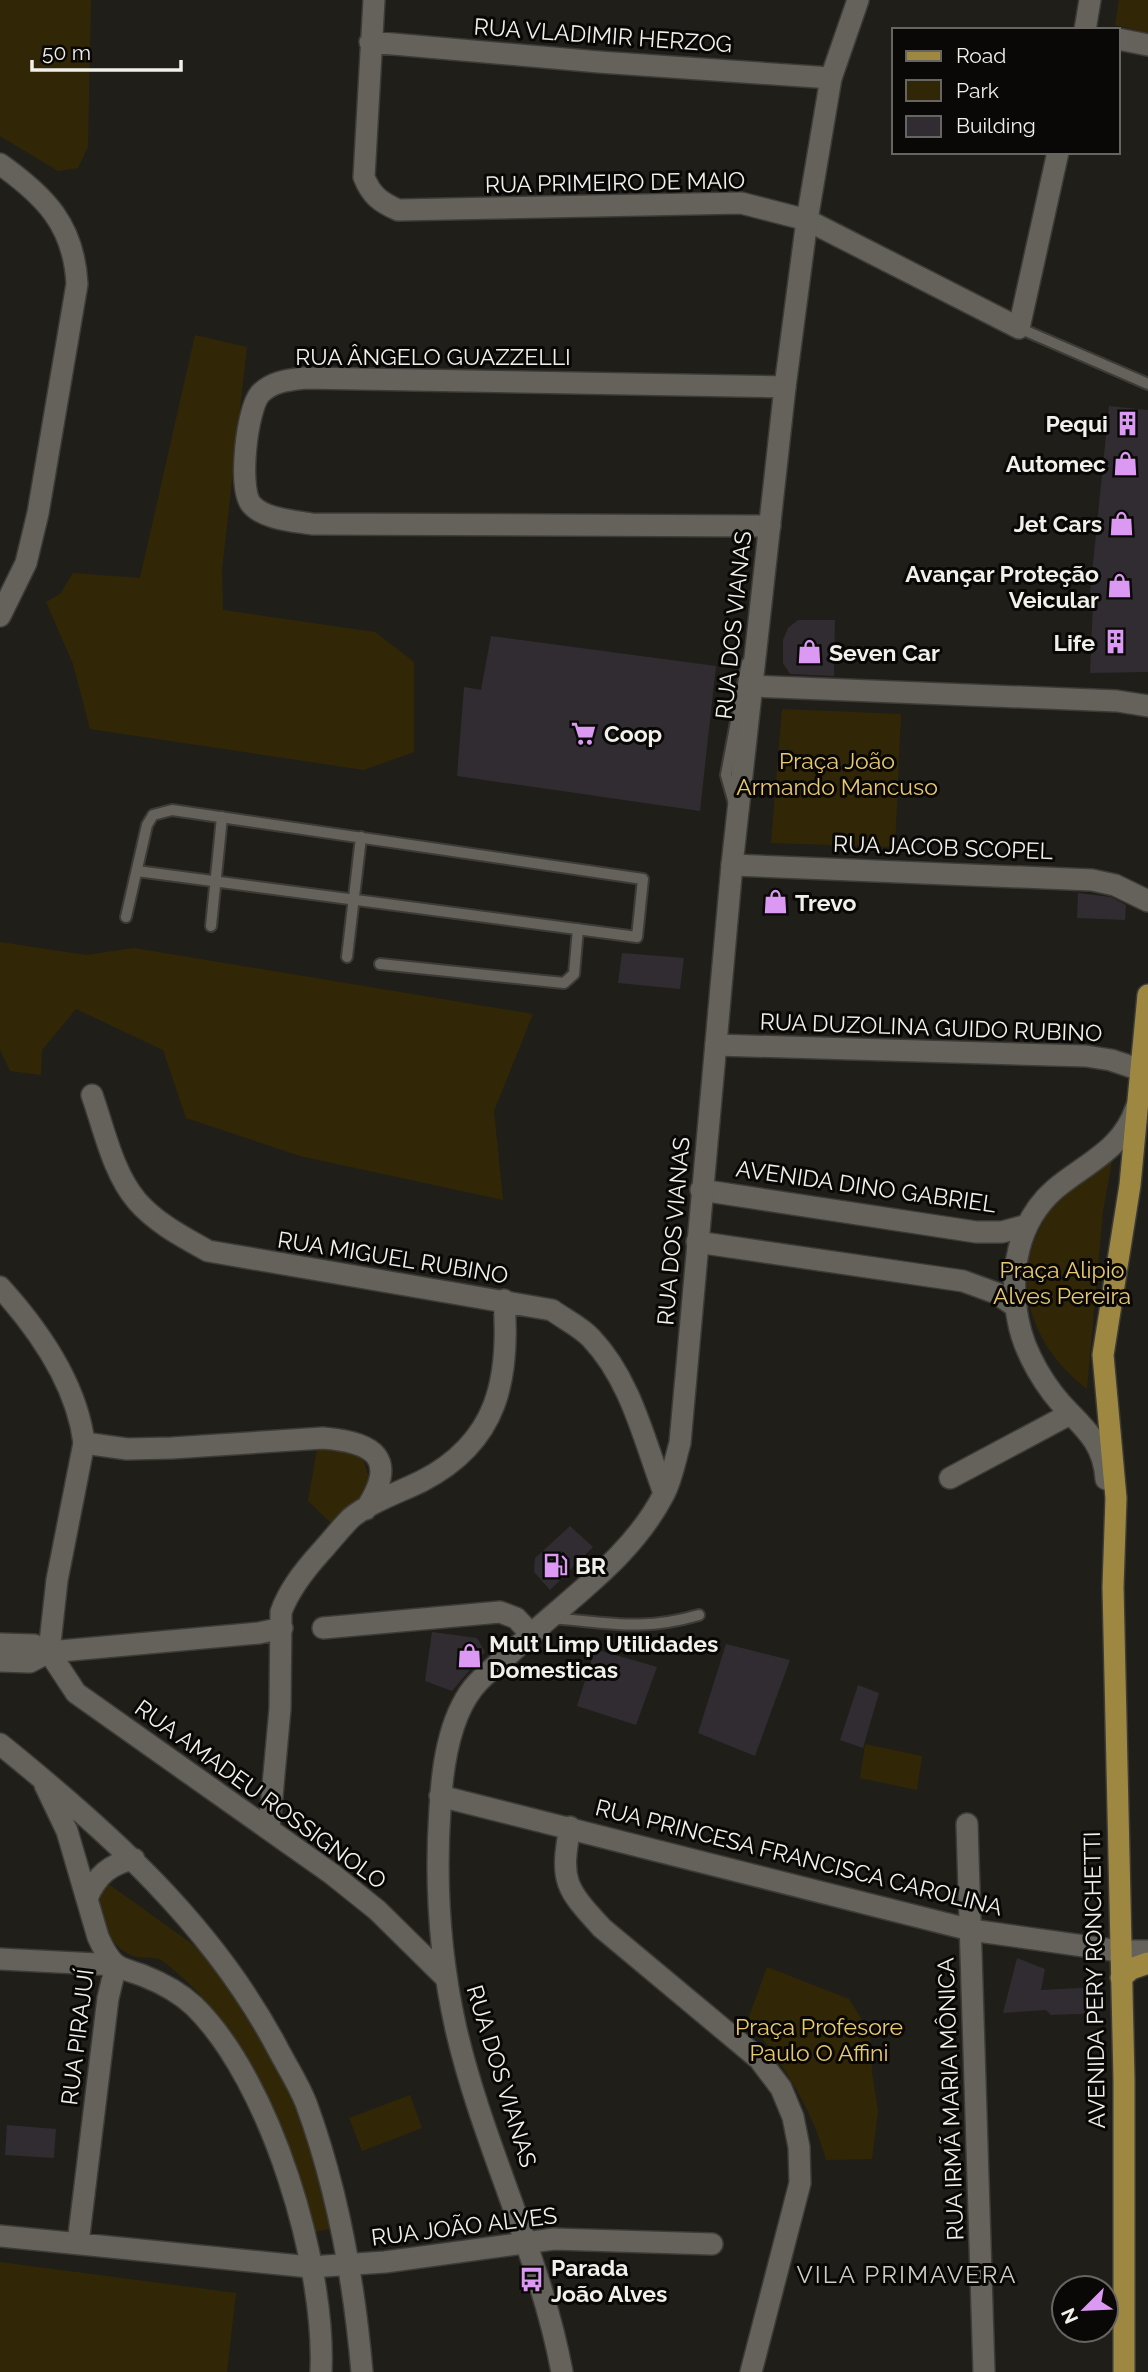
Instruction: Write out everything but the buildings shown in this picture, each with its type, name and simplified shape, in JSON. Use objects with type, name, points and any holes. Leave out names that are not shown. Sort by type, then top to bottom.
[{"type":"main road","name":"AVENIDA PERY RONCHETTI","points":[[1124,2372],[1121,1978],[1139,1956],[1113,1587],[1116,1498],[1103,1355],[1130,1185],[1148,995]]},
{"type":"street","name":"RUA PRIMEIRO DE MAIO","points":[[374,0],[364,177],[369,189],[380,202],[398,211],[741,203],[807,220],[1019,328]]},
{"type":"street","name":"RUA DOS VIANAS","points":[[562,2372],[528,2240],[477,2100],[457,2032],[445,1977],[437,1869],[440,1796],[445,1758],[456,1721],[472,1689],[531,1634],[595,1581],[637,1536],[664,1493],[680,1443],[732,865],[785,387],[807,220],[831,78],[858,0]]},
{"type":"street","points":[[1085,28],[1090,0]]},
{"type":"street","points":[[1120,39],[1148,45]]},
{"type":"street","name":"RUA VLADIMIR HERZOG","points":[[370,42],[599,62],[831,78]]},
{"type":"street","points":[[1019,328],[1058,154]]},
{"type":"street","points":[[0,164],[32,187],[53,209],[73,254],[77,284],[38,513],[26,563],[0,616]]},
{"type":"street","name":"RUA ÂNGELO GUAZZELLI","points":[[770,526],[312,524],[270,515],[253,506],[245,493],[244,475],[251,419],[259,396],[270,385],[281,381],[305,378],[785,387]]},
{"type":"street","points":[[752,686],[1117,701],[1148,706]]},
{"type":"street","name":"RUA JACOB SCOPEL","points":[[732,865],[1092,880],[1115,885],[1148,901]]},
{"type":"street","name":"RUA DUZOLINA GUIDO RUBINO","points":[[716,1045],[1086,1056],[1111,1060],[1141,1070]]},
{"type":"street","name":"RUA MIGUEL RUBINO","points":[[92,1095],[114,1160],[136,1200],[166,1226],[208,1251],[253,1262],[504,1300],[552,1310],[590,1336],[615,1368],[633,1406],[664,1493]]},
{"type":"street","name":"AVENIDA PERY RONCHETTI","points":[[1113,1587],[1103,1458],[1099,1444],[1046,1384],[1019,1329],[1015,1306],[1016,1257],[1024,1226],[1056,1188],[1115,1144],[1132,1118],[1140,1096]]},
{"type":"street","name":"AVENIDA DINO GABRIEL","points":[[701,1190],[976,1232],[1002,1232],[1024,1226]]},
{"type":"street","points":[[696,1242],[963,1281],[996,1293],[1015,1306]]},
{"type":"street","points":[[0,1287],[19,1308],[50,1355],[75,1404],[85,1443],[57,1580],[49,1652]]},
{"type":"street","points":[[269,1829],[281,1709],[281,1612],[290,1590],[353,1517],[449,1467],[470,1448],[488,1420],[500,1387],[507,1344],[504,1300]]},
{"type":"street","points":[[950,1478],[1070,1414]]},
{"type":"street","points":[[85,1443],[127,1449],[323,1438],[352,1440],[366,1445],[376,1456],[380,1468],[380,1481],[366,1509]]},
{"type":"street","points":[[323,1628],[500,1612],[516,1618],[531,1634]]},
{"type":"street","points":[[0,1661],[30,1662],[49,1652],[259,1633],[282,1628]]},
{"type":"street","points":[[0,1644],[34,1645],[49,1652]]},
{"type":"street","name":"RUA AMADEU ROSSIGNOLO","points":[[49,1652],[76,1693],[269,1829],[368,1903],[445,1977]]},
{"type":"street","name":"RUA PIRAJUÍ","points":[[0,1744],[41,1777],[67,1831],[97,1937],[116,1965],[108,1998],[78,2244]]},
{"type":"street","points":[[41,1777],[134,1859],[214,1948],[260,2015],[305,2101],[332,2184],[349,2265],[362,2372]]},
{"type":"street","name":"RUA PRINCESA FRANCISCA CAROLINA","points":[[440,1796],[971,1930],[1139,1956]]},
{"type":"street","name":"RUA IRMÃ MARIA MÔNICA","points":[[967,1824],[984,2372]]},
{"type":"street","points":[[570,1827],[563,1863],[566,1883],[580,1904],[602,1928],[759,2059],[781,2088],[793,2117],[799,2147],[800,2183],[751,2372]]},
{"type":"street","points":[[87,1898],[96,1880],[106,1870],[117,1863],[134,1859]]},
{"type":"street","points":[[0,1959],[116,1965],[146,1976],[188,2000],[232,2050],[259,2099],[280,2153],[318,2306],[321,2372]]},
{"type":"street","name":"RUA JOÃO ALVES","points":[[0,2236],[310,2267],[349,2265],[528,2240],[712,2244]]},
{"type":"lane","name":"RUA PRIMEIRO DE MAIO","points":[[1019,328],[1148,384]]},
{"type":"lane","points":[[738,813],[726,775],[744,669],[757,650]]},
{"type":"lane","points":[[126,917],[137,871],[148,825],[153,815],[172,810],[643,879],[636,937],[137,871]]},
{"type":"lane","points":[[211,926],[222,817]]},
{"type":"lane","points":[[347,957],[361,837]]},
{"type":"lane","points":[[380,964],[564,983],[574,974],[578,929]]},
{"type":"lane","points":[[550,1618],[635,1627],[670,1624],[699,1615]]},
{"type":"green space","points":[[0,0],[91,0],[88,147],[78,168],[58,171],[0,136]]},
{"type":"green space","points":[[1119,0],[1148,0],[1148,33],[1115,25]]},
{"type":"green space","points":[[195,335],[247,347],[222,570],[223,610],[375,632],[414,662],[414,752],[364,770],[90,729],[73,664],[46,602],[60,594],[73,573],[140,578]]},
{"type":"green space","name":"Praça João Armando Mancuso","points":[[782,709],[901,714],[895,847],[771,843]]},
{"type":"green space","points":[[0,942],[86,955],[134,948],[533,1014],[494,1111],[503,1200],[300,1156],[186,1118],[163,1050],[76,1009],[42,1050],[41,1075],[10,1071],[0,1050]]},
{"type":"green space","name":"Praça Alipio Alves Pereira","points":[[1112,1161],[1103,1211],[1087,1389],[1051,1352],[1039,1331],[1027,1286],[1028,1263],[1035,1239],[1061,1190],[1075,1179]]},
{"type":"green space","points":[[318,1443],[360,1449],[371,1484],[337,1529],[308,1501]]},
{"type":"green space","points":[[865,1744],[922,1756],[917,1790],[860,1778]]},
{"type":"green space","points":[[110,1885],[202,1951],[254,2022],[307,2127],[337,2227],[315,2232],[265,2097],[249,2065],[209,2005],[165,1963],[156,1958],[133,1956],[124,1952],[111,1937],[102,1918],[99,1898],[100,1889]]},
{"type":"green space","name":"Praça Profesore Paulo O Affini","points":[[767,1967],[849,1999],[870,2033],[878,2111],[872,2159],[826,2160],[804,2103],[748,2019]]},
{"type":"green space","points":[[410,2095],[422,2128],[362,2151],[349,2118]]},
{"type":"green space","points":[[0,2262],[236,2293],[227,2372],[0,2372]]},
{"type":"place","name":"Pequi","points":[[1128,423]]},
{"type":"place","name":"Automec","points":[[1126,463]]},
{"type":"place","name":"Jet Cars","points":[[1122,523]]},
{"type":"place","name":"Avançar Proteção Veicular","points":[[1119,586]]},
{"type":"place","name":"Life","points":[[1115,642]]},
{"type":"place","name":"Seven Car","points":[[809,652]]},
{"type":"place","name":"Coop","points":[[584,733]]},
{"type":"place","name":"Trevo","points":[[775,902]]},
{"type":"place","name":"BR","points":[[555,1565]]},
{"type":"place","name":"Mult Limp Utilidades Domesticas","points":[[469,1656]]},
{"type":"place","name":"Parada João Alves","points":[[531,2280]]},
{"type":"district","name":"VILA PRIMAVERA","points":[[907,2274]]}]
